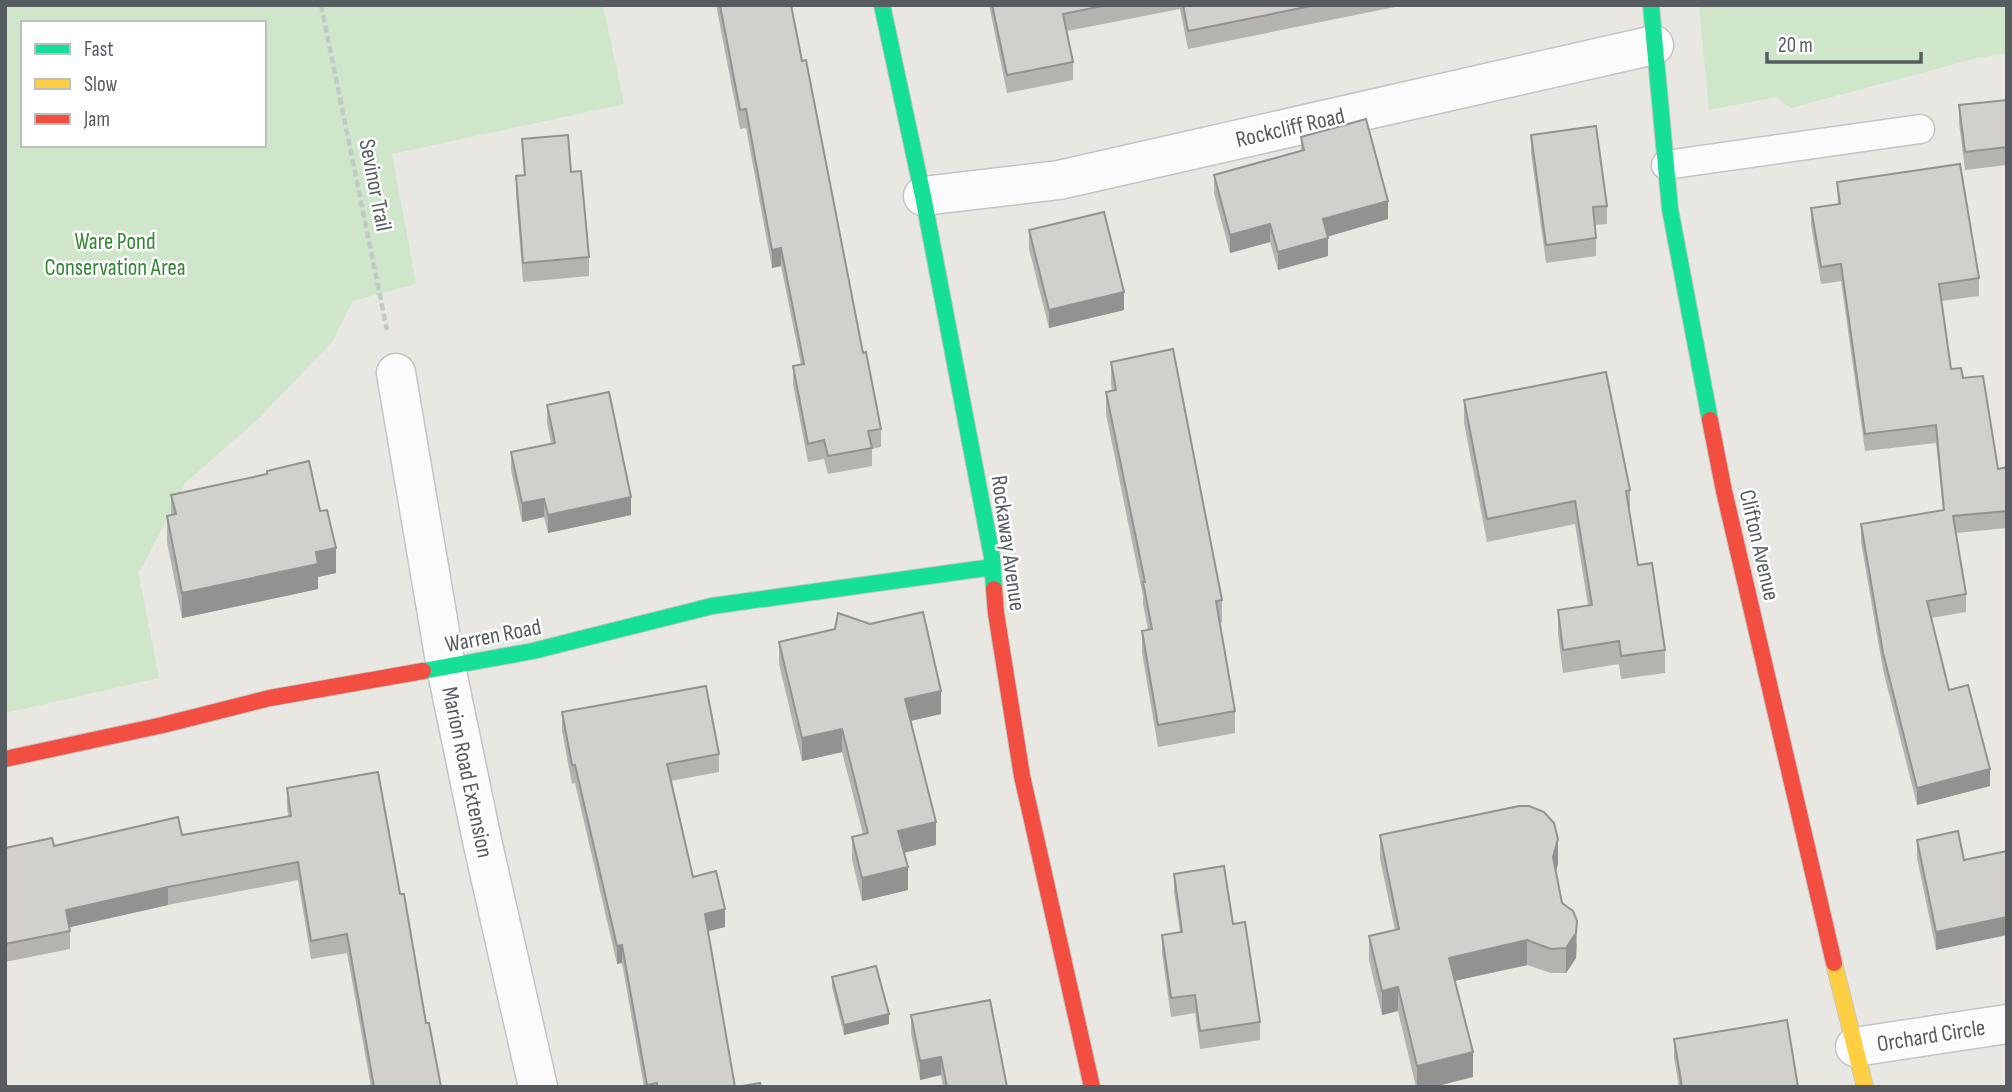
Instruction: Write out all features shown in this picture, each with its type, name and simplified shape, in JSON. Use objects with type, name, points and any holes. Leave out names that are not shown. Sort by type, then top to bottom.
[{"type":"street","name":"Rockaway Avenue","points":[[882,5],[923,197],[993,568],[996,613],[1022,776],[1092,1087]]},
{"type":"street","name":"Clifton Avenue","points":[[1651,5],[1670,209],[1724,491],[1814,881],[1865,1087]]},
{"type":"street","name":"Rockcliff Road","points":[[923,197],[1059,180],[1654,45]]},
{"type":"street","name":"Marion Road Extension","points":[[396,373],[446,667],[538,1087]]},
{"type":"street","name":"Warren Road","points":[[5,759],[163,725],[271,698],[533,651],[712,606],[993,568]]},
{"type":"street","name":"Orchard Circle","points":[[1855,1047],[2007,1024]]},
{"type":"lane","points":[[1666,164],[1920,129]]},
{"type":"path","name":"Sevinor Trail","points":[[321,5],[396,373]]},
{"type":"green space","name":"Ware Pond Conservation Area","points":[[5,5],[603,5],[624,104],[392,154],[416,284],[353,301],[332,342],[259,418],[185,483],[138,572],[159,678],[5,713]]},
{"type":"green space","points":[[1699,5],[2007,5],[2007,53],[1977,58],[1791,108],[1776,97],[1709,110]]},
{"type":"building","points":[[720,5],[791,5],[802,61],[806,60],[863,353],[866,352],[881,429],[868,431],[872,448],[828,456],[824,440],[808,444],[793,366],[804,364],[781,248],[772,250],[746,109],[740,110]]},
{"type":"building","points":[[992,5],[1107,5],[1063,14],[1073,62],[1007,75]]},
{"type":"building","points":[[1183,5],[1316,5],[1188,31]]},
{"type":"building","points":[[2007,100],[2007,147],[1965,152],[1959,105]]},
{"type":"building","points":[[1366,119],[1388,201],[1323,219],[1328,238],[1278,252],[1270,224],[1230,235],[1214,175],[1304,150],[1301,137]]},
{"type":"building","points":[[1596,126],[1607,206],[1593,207],[1596,238],[1546,245],[1531,135]]},
{"type":"building","points":[[568,135],[571,172],[581,171],[589,257],[523,263],[516,176],[525,175],[522,139]]},
{"type":"building","points":[[1960,164],[1979,278],[1939,284],[1951,369],[1961,368],[1963,378],[1983,376],[1998,469],[2007,467],[2007,511],[1953,516],[1966,594],[1927,601],[1949,690],[1968,685],[1990,769],[1917,788],[1883,653],[1861,524],[1944,510],[1936,425],[1865,434],[1841,264],[1821,267],[1811,208],[1840,204],[1837,182]]},
{"type":"building","points":[[1104,212],[1124,292],[1049,310],[1029,230]]},
{"type":"building","points":[[1173,349],[1222,600],[1216,601],[1235,711],[1158,725],[1142,631],[1152,629],[1145,582],[1106,392],[1116,390],[1111,362]]},
{"type":"building","points":[[1606,372],[1630,490],[1626,491],[1638,565],[1652,563],[1665,650],[1621,656],[1619,641],[1563,650],[1558,610],[1592,605],[1575,501],[1487,519],[1464,400]]},
{"type":"building","points":[[609,392],[631,497],[548,515],[544,499],[522,503],[511,452],[555,443],[547,405]]},
{"type":"building","points":[[309,461],[320,511],[327,510],[336,548],[316,552],[318,564],[182,593],[167,516],[176,514],[171,495],[267,474],[267,471]]},
{"type":"building","points":[[923,612],[941,691],[905,699],[936,822],[898,831],[908,867],[862,878],[852,837],[868,833],[842,729],[802,738],[779,642],[835,629],[838,613],[870,624]]},
{"type":"building","points":[[706,686],[719,754],[667,764],[693,877],[716,871],[725,909],[705,914],[735,1087],[657,1087],[657,1083],[647,1085],[622,945],[617,946],[575,765],[572,765],[562,712]]},
{"type":"building","points":[[378,772],[400,894],[404,894],[426,1023],[429,1023],[441,1087],[374,1087],[347,934],[311,941],[298,862],[66,910],[70,931],[5,944],[5,848],[52,838],[54,846],[178,817],[182,835],[291,816],[287,788]]},
{"type":"building","points":[[1529,806],[1544,812],[1554,823],[1558,839],[1553,857],[1562,903],[1573,911],[1577,921],[1576,933],[1566,948],[1551,949],[1527,940],[1449,958],[1473,1052],[1417,1066],[1398,987],[1382,991],[1369,936],[1399,929],[1380,835]]},
{"type":"building","points":[[1958,831],[1964,860],[2007,851],[2007,917],[1936,932],[1917,840]]},
{"type":"building","points":[[1224,866],[1233,924],[1245,922],[1260,1022],[1200,1031],[1195,995],[1171,998],[1162,935],[1182,932],[1174,874]]},
{"type":"building","points":[[876,966],[889,1014],[844,1025],[832,977]]},
{"type":"building","points":[[990,1000],[1007,1087],[947,1087],[941,1057],[920,1061],[911,1015]]},
{"type":"building","points":[[1787,1020],[1798,1087],[1682,1087],[1674,1039]]},
{"type":"building","points":[[760,1083],[761,1087],[737,1087]]},
{"type":"traffic: fast","points":[[882,5],[923,196],[992,557],[994,589]]},
{"type":"traffic: fast","points":[[1651,5],[1670,209],[1710,420]]},
{"type":"traffic: fast","points":[[423,671],[533,651],[712,606],[993,567]]},
{"type":"traffic: slow","points":[[1834,963],[1865,1087]]},
{"type":"traffic: jam","points":[[1710,420],[1724,491],[1834,963]]},
{"type":"traffic: jam","points":[[994,589],[1022,776],[1092,1087]]},
{"type":"traffic: jam","points":[[5,759],[163,725],[270,698],[423,671]]}]
